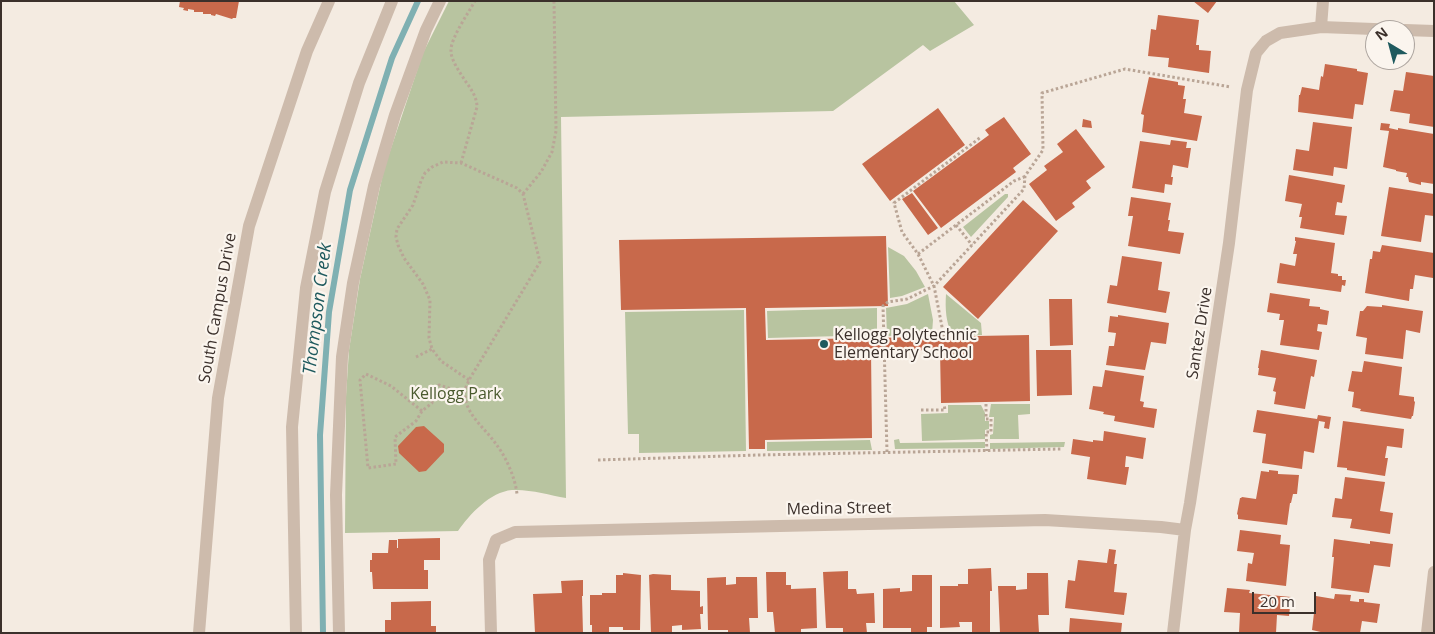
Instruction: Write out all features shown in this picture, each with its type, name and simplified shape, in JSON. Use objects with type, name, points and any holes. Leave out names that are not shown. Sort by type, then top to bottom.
[{"type":"street","name":"South Campus Drive","points":[[199,633],[218,398],[250,226],[308,51],[328,1]]},
{"type":"street","points":[[296,633],[292,427],[306,288],[325,192],[359,83],[392,1]]},
{"type":"street","points":[[339,633],[336,495],[342,357],[353,283],[374,186],[395,115],[426,30],[440,1]]},
{"type":"street","points":[[1323,1],[1321,27],[1365,29]]},
{"type":"street","name":"Santez Drive","points":[[1173,633],[1185,530],[1229,243],[1247,90],[1256,53],[1266,41],[1280,33],[1321,27]]},
{"type":"street","points":[[1415,30],[1434,31]]},
{"type":"street","name":"Medina Street","points":[[492,633],[489,560],[496,540],[515,532],[1045,520],[1185,530]]},
{"type":"street","points":[[1427,633],[1434,572]]},
{"type":"path","points":[[461,163],[477,101],[454,62],[451,43],[475,1]]},
{"type":"path","points":[[523,194],[541,172],[552,152],[556,131],[554,1]]},
{"type":"path","points":[[887,452],[883,306],[888,302],[907,299],[934,286],[1024,189],[1025,176],[1043,150],[1042,93],[1125,69],[1247,90]]},
{"type":"path","points":[[944,337],[934,286],[918,254],[902,232],[894,203],[981,137]]},
{"type":"path","points":[[469,380],[442,361],[432,349],[429,338],[430,300],[423,284],[404,258],[396,237],[397,229],[413,205],[425,173],[443,162],[461,163],[517,188],[523,194],[540,262],[469,380],[464,393],[468,410],[496,443],[502,454],[516,485],[517,494]]},
{"type":"path","points":[[918,254],[1014,181],[1025,176]]},
{"type":"path","points":[[956,225],[972,245]]},
{"type":"path","points":[[416,357],[432,349]]},
{"type":"path","points":[[422,411],[391,386],[366,374],[360,380],[368,468],[396,464],[396,437],[416,421],[422,411],[432,403],[433,391],[439,385],[464,393]]},
{"type":"path","points":[[921,410],[945,410],[944,404]]},
{"type":"path","points":[[986,404],[986,419],[991,419],[991,432],[986,432],[987,451]]},
{"type":"path","points":[[598,460],[1061,449]]},
{"type":"green space","name":"Kellogg Park","points":[[449,1],[954,1],[974,25],[930,51],[923,45],[833,111],[561,117],[566,498],[533,491],[512,490],[488,499],[468,518],[458,531],[345,533],[346,396],[349,350],[360,279],[384,169],[423,53]]},
{"type":"green space","points":[[1005,194],[1008,194],[1008,197],[971,237],[963,227]]},
{"type":"green space","points":[[888,247],[904,256],[916,271],[925,287],[902,296],[890,298]]},
{"type":"green space","points":[[928,294],[933,320],[932,334],[887,336],[886,308],[907,304]]},
{"type":"green space","points":[[946,294],[981,323],[982,335],[952,336],[946,315]]},
{"type":"green space","points":[[877,308],[877,335],[768,338],[767,311]]},
{"type":"green space","points":[[744,310],[746,451],[639,453],[639,434],[628,434],[625,312]]},
{"type":"green space","points":[[991,404],[1030,404],[1030,414],[1018,415],[1019,439],[990,439],[990,435],[993,434],[994,417],[989,417]]},
{"type":"green space","points":[[948,405],[981,405],[985,413],[985,421],[989,421],[989,429],[985,430],[985,439],[922,441],[921,414],[948,413]]},
{"type":"green space","points":[[899,439],[900,443],[985,442],[985,448],[895,449],[894,440]]},
{"type":"green space","points":[[870,440],[872,450],[767,451],[767,442]]},
{"type":"green space","points":[[1065,442],[1064,447],[990,449],[990,443]]},
{"type":"building","points":[[180,1],[239,1],[236,18],[232,19],[216,14],[215,16],[203,14],[203,12],[194,12],[194,10],[183,10],[184,8],[179,7]]},
{"type":"building","points":[[1193,1],[1217,1],[1208,13]]},
{"type":"building","points":[[1158,15],[1199,20],[1196,45],[1199,45],[1199,50],[1211,51],[1209,73],[1168,67],[1169,58],[1148,56],[1151,29],[1156,30]]},
{"type":"building","points":[[1325,64],[1357,69],[1357,71],[1368,73],[1363,105],[1355,104],[1353,119],[1298,112],[1299,95],[1302,87],[1319,90]]},
{"type":"building","points":[[1406,72],[1434,76],[1434,127],[1409,123],[1410,114],[1390,111],[1394,90],[1403,91]]},
{"type":"building","points":[[1149,77],[1178,82],[1178,85],[1185,86],[1183,99],[1186,99],[1184,113],[1202,116],[1197,141],[1142,132],[1144,115],[1141,114]]},
{"type":"building","points":[[938,108],[965,145],[890,201],[862,164]]},
{"type":"building","points":[[1004,117],[1031,154],[1013,168],[1016,172],[941,228],[913,191],[989,135],[985,130]]},
{"type":"building","points":[[1083,119],[1091,121],[1092,128],[1082,127]]},
{"type":"building","points":[[1313,122],[1352,127],[1347,169],[1334,167],[1333,176],[1293,170],[1296,149],[1309,151]]},
{"type":"building","points":[[1381,123],[1390,124],[1389,128],[1398,130],[1398,128],[1434,134],[1434,184],[1421,182],[1421,185],[1409,182],[1408,177],[1406,177],[1407,173],[1383,167],[1389,131],[1380,130]]},
{"type":"building","points":[[1076,129],[1105,167],[1086,181],[1091,188],[1072,203],[1075,207],[1056,221],[1029,184],[1047,170],[1044,166],[1063,152],[1057,144]]},
{"type":"building","points":[[1171,140],[1187,142],[1186,148],[1191,148],[1188,168],[1173,165],[1172,185],[1165,184],[1164,193],[1132,188],[1140,141],[1170,145]]},
{"type":"building","points":[[1289,175],[1345,185],[1342,203],[1337,202],[1335,215],[1347,216],[1344,235],[1300,228],[1302,217],[1299,217],[1302,204],[1285,201]]},
{"type":"building","points":[[1389,187],[1434,194],[1434,216],[1425,215],[1421,242],[1381,236]]},
{"type":"building","points":[[912,193],[938,228],[928,235],[902,199]]},
{"type":"building","points":[[1131,197],[1171,203],[1168,231],[1184,233],[1180,254],[1128,246],[1133,216],[1128,216]]},
{"type":"building","points":[[1023,200],[1058,231],[978,319],[943,287]]},
{"type":"building","points":[[886,236],[888,306],[765,308],[766,340],[1029,335],[1030,401],[941,403],[940,350],[871,351],[872,438],[765,440],[765,449],[749,449],[746,308],[621,310],[619,240]]},
{"type":"building","points":[[1295,237],[1335,243],[1331,273],[1338,274],[1338,276],[1342,276],[1342,280],[1346,280],[1345,286],[1342,285],[1341,292],[1277,283],[1280,263],[1295,266],[1297,254],[1293,254]]},
{"type":"building","points":[[1382,245],[1434,253],[1433,278],[1415,275],[1413,289],[1410,289],[1409,301],[1365,293],[1370,259],[1372,259],[1373,251],[1380,252]]},
{"type":"building","points":[[1122,256],[1162,262],[1158,290],[1170,292],[1166,313],[1107,303],[1110,285],[1117,286]]},
{"type":"building","points":[[1270,293],[1310,299],[1309,306],[1320,307],[1320,309],[1329,311],[1327,325],[1318,324],[1317,331],[1322,332],[1319,350],[1280,345],[1284,320],[1279,320],[1280,314],[1267,312]]},
{"type":"building","points":[[1049,299],[1072,299],[1073,345],[1050,346]]},
{"type":"building","points":[[1382,305],[1423,311],[1420,333],[1406,330],[1403,359],[1365,354],[1367,338],[1356,336],[1360,311],[1363,311],[1367,306],[1382,307]]},
{"type":"building","points":[[1118,315],[1169,323],[1166,344],[1151,342],[1145,370],[1106,365],[1109,346],[1114,346],[1116,333],[1108,332],[1110,316],[1118,317]]},
{"type":"building","points":[[1036,350],[1071,350],[1072,395],[1037,396]]},
{"type":"building","points":[[1261,350],[1317,360],[1314,377],[1311,376],[1305,409],[1274,404],[1276,392],[1273,391],[1276,378],[1258,375]]},
{"type":"building","points":[[1364,361],[1402,367],[1399,395],[1414,397],[1415,402],[1411,419],[1360,411],[1361,409],[1352,407],[1354,392],[1348,391],[1352,371],[1362,372]]},
{"type":"building","points":[[1105,370],[1144,376],[1140,401],[1144,402],[1143,407],[1157,409],[1154,428],[1114,421],[1115,416],[1089,409],[1093,386],[1102,387]]},
{"type":"building","points":[[1257,410],[1317,419],[1318,415],[1331,417],[1329,429],[1324,428],[1325,422],[1319,421],[1314,453],[1304,451],[1302,469],[1262,463],[1266,434],[1253,432]]},
{"type":"building","points":[[1343,421],[1404,429],[1402,448],[1387,446],[1385,458],[1388,458],[1385,476],[1337,467]]},
{"type":"building","points":[[424,426],[444,444],[444,452],[426,471],[419,472],[399,453],[398,446],[416,427]]},
{"type":"building","points":[[1104,431],[1146,438],[1143,459],[1126,456],[1125,467],[1129,467],[1126,485],[1087,479],[1090,457],[1071,454],[1073,439],[1093,442],[1093,440],[1103,441]]},
{"type":"building","points":[[1269,470],[1278,471],[1278,474],[1299,475],[1297,494],[1293,494],[1290,503],[1287,525],[1238,519],[1240,498],[1256,499],[1261,471],[1269,472]]},
{"type":"building","points":[[1345,477],[1385,482],[1380,511],[1393,513],[1390,534],[1350,528],[1352,519],[1332,517],[1335,498],[1342,499]]},
{"type":"building","points":[[1240,530],[1281,535],[1280,544],[1290,545],[1286,586],[1246,581],[1248,563],[1252,564],[1254,553],[1237,551]]},
{"type":"building","points":[[440,538],[440,560],[424,560],[424,570],[428,570],[428,589],[373,589],[372,572],[370,572],[372,553],[388,553],[389,540],[397,540],[398,548],[398,539]]},
{"type":"building","points":[[1334,539],[1370,544],[1370,541],[1393,544],[1390,567],[1374,565],[1369,593],[1331,588]]},
{"type":"building","points":[[1109,549],[1116,550],[1114,564],[1117,564],[1114,592],[1127,593],[1124,615],[1065,608],[1068,580],[1075,581],[1078,560],[1107,563]]},
{"type":"building","points":[[991,568],[990,633],[972,633],[972,622],[959,622],[960,627],[940,628],[940,586],[968,584],[968,569]]},
{"type":"building","points":[[848,571],[848,589],[856,589],[857,594],[874,593],[875,623],[866,623],[867,633],[843,633],[843,628],[826,628],[823,572]]},
{"type":"building","points":[[766,572],[786,572],[786,585],[791,585],[791,589],[816,588],[817,628],[801,629],[801,633],[775,633],[773,612],[767,612]]},
{"type":"building","points":[[623,573],[641,575],[640,630],[623,630],[623,627],[609,627],[609,633],[592,633],[592,625],[590,625],[590,595],[616,593],[616,575],[623,575]]},
{"type":"building","points":[[1027,573],[1048,573],[1049,615],[1038,615],[1039,633],[1000,633],[998,586],[1016,586],[1016,590],[1027,589]]},
{"type":"building","points":[[649,575],[671,575],[671,590],[700,591],[700,607],[703,606],[703,614],[700,614],[701,629],[682,630],[682,625],[672,626],[672,633],[651,633]]},
{"type":"building","points":[[912,575],[932,575],[932,627],[927,627],[927,633],[911,632],[911,628],[883,628],[883,589],[900,588],[900,592],[912,591]]},
{"type":"building","points":[[726,577],[726,585],[736,584],[736,577],[757,577],[758,618],[749,618],[750,633],[728,633],[728,630],[708,630],[707,578]]},
{"type":"building","points":[[583,580],[583,633],[535,633],[533,594],[562,593],[561,581]]},
{"type":"building","points":[[1227,588],[1250,590],[1249,593],[1291,597],[1289,616],[1277,615],[1276,633],[1239,633],[1240,613],[1224,612]]},
{"type":"building","points":[[1335,594],[1351,595],[1350,601],[1359,602],[1359,599],[1364,599],[1364,602],[1380,604],[1377,623],[1362,621],[1360,633],[1325,633],[1312,630],[1316,596],[1334,599]]},
{"type":"building","points":[[431,601],[431,626],[436,626],[436,633],[385,633],[385,620],[391,620],[391,602]]},
{"type":"building","points":[[1070,618],[1122,623],[1121,633],[1069,633]]},
{"type":"waterway","name":"Thompson Creek","points":[[323,633],[320,435],[329,312],[350,190],[392,58],[418,1]]},
{"type":"place","name":"Kellogg Polytechnic Elementary School","points":[[824,344]]}]
